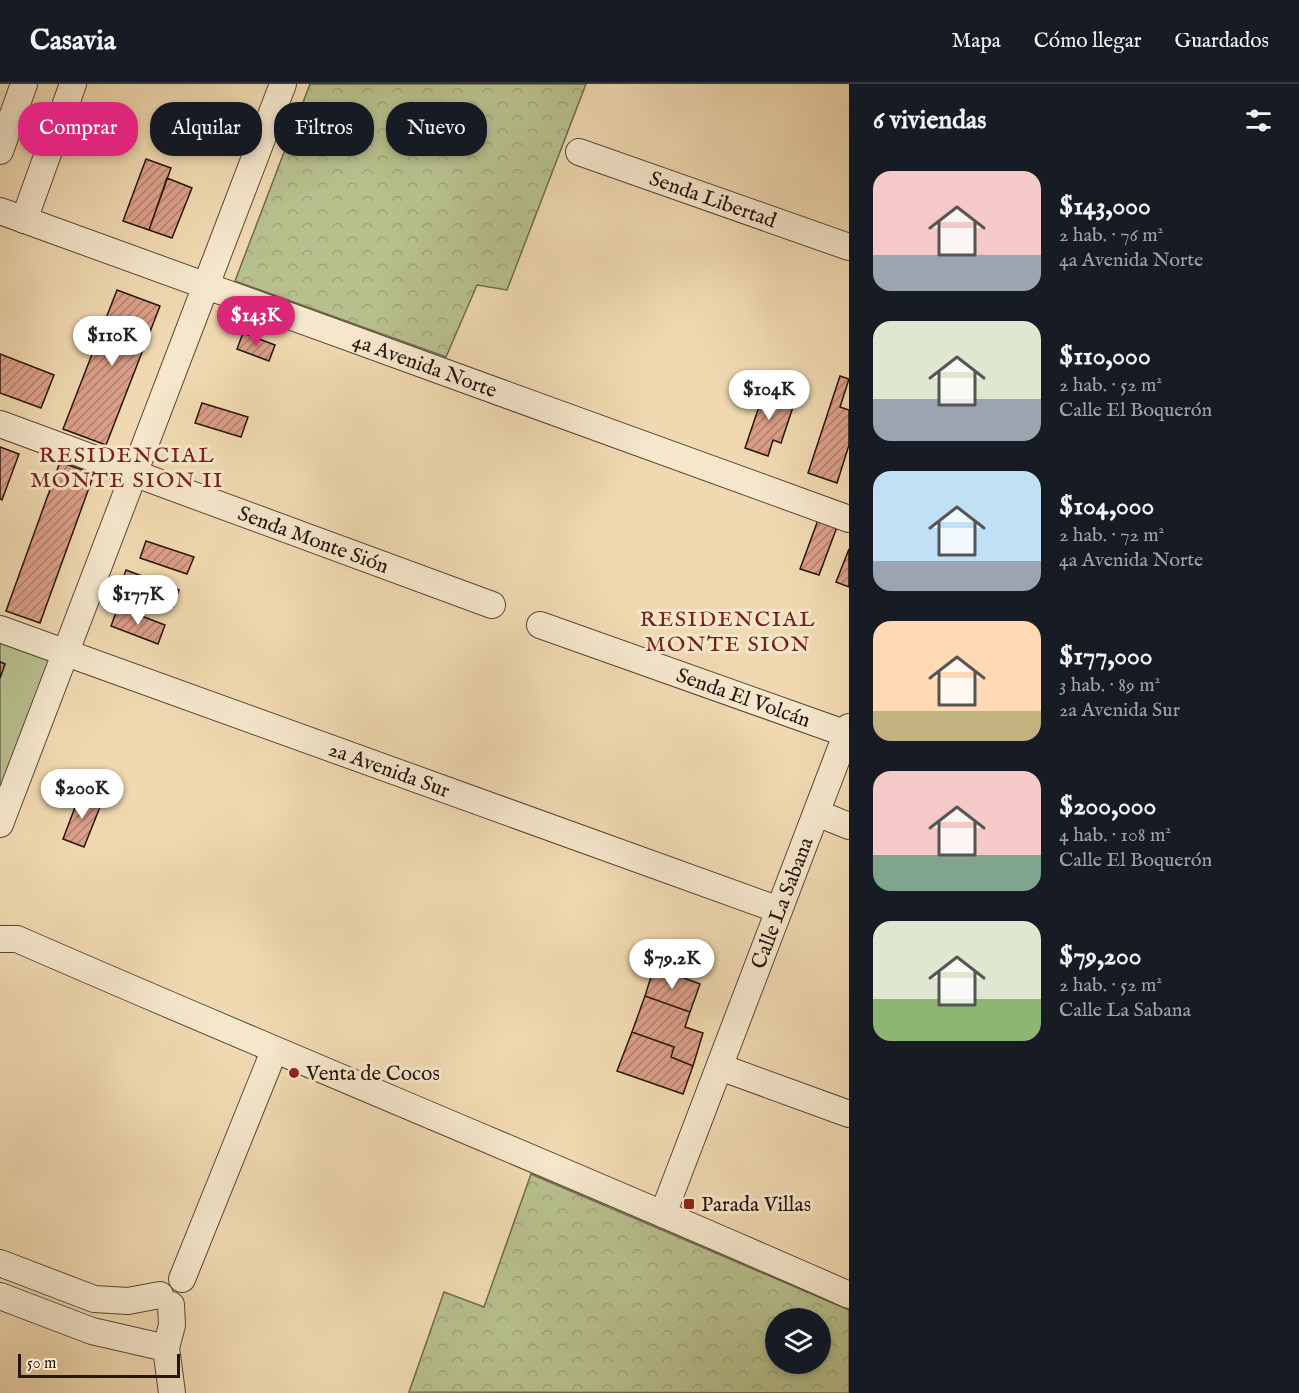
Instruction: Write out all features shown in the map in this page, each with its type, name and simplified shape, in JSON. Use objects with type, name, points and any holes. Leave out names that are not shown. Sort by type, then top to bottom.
[{"type":"street","points":[[0,151],[24,84]]},
{"type":"street","points":[[24,220],[73,84]]},
{"type":"street","points":[[0,824],[283,84]]},
{"type":"street","name":"Senda Libertad","points":[[579,152],[849,247]]},
{"type":"street","name":"4a Avenida Norte","points":[[0,211],[849,519]]},
{"type":"street","name":"Senda Monte Sión","points":[[0,424],[492,605]]},
{"type":"street","name":"Senda El Volcán","points":[[540,624],[848,730]]},
{"type":"street","name":"2a Avenida Sur","points":[[0,629],[779,910]]},
{"type":"street","name":"Calle La Sabana","points":[[663,1214],[848,730]]},
{"type":"street","points":[[817,813],[849,826]]},
{"type":"street","points":[[0,939],[18,939],[274,1052],[663,1214],[849,1295]]},
{"type":"street","points":[[0,1263],[94,1299],[165,1300],[178,1304],[185,1299],[186,1285],[182,1279],[274,1052]]},
{"type":"street","points":[[720,1067],[849,1114]]},
{"type":"street","points":[[0,1296],[93,1331],[166,1348]]},
{"type":"street","points":[[165,1300],[172,1325],[166,1348],[172,1393]]},
{"type":"green space","points":[[310,84],[586,84],[507,290],[477,285],[446,357],[235,281],[283,156],[374,156],[374,102],[303,102]]},
{"type":"green space","points":[[0,637],[55,657],[0,800],[0,678],[5,664],[0,662]]},
{"type":"green space","points":[[531,1174],[849,1310],[849,1393],[409,1392],[444,1292],[484,1307]]},
{"type":"building","points":[[146,159],[171,168],[149,230],[123,221]]},
{"type":"building","points":[[167,178],[192,188],[172,238],[149,230]]},
{"type":"building","points":[[117,290],[160,306],[106,445],[63,429]]},
{"type":"building","points":[[243,333],[275,345],[269,361],[237,349]]},
{"type":"building","points":[[0,354],[54,375],[41,408],[0,393]]},
{"type":"building","points":[[840,376],[849,379],[840,407],[849,410],[849,445],[837,483],[808,473]]},
{"type":"building","points":[[767,383],[782,388],[779,399],[794,404],[781,443],[773,440],[768,456],[745,448]]},
{"type":"building","points":[[202,403],[248,417],[241,437],[195,423]]},
{"type":"building","points":[[0,447],[19,454],[2,500],[0,499]]},
{"type":"building","points":[[60,462],[94,474],[40,623],[6,611]]},
{"type":"building","points":[[818,520],[837,527],[819,575],[800,569]]},
{"type":"building","points":[[146,541],[194,557],[187,574],[140,558]]},
{"type":"building","points":[[849,549],[849,587],[836,582]]},
{"type":"building","points":[[126,570],[179,590],[173,607],[120,587]]},
{"type":"building","points":[[118,607],[165,625],[158,644],[111,626]]},
{"type":"building","points":[[0,662],[5,664],[0,678]]},
{"type":"building","points":[[80,794],[102,802],[84,847],[63,839]]},
{"type":"building","points":[[654,967],[700,984],[690,1012],[645,996]]},
{"type":"building","points":[[645,996],[690,1012],[685,1027],[703,1033],[693,1066],[671,1057],[674,1047],[632,1032]]},
{"type":"building","points":[[632,1032],[674,1047],[671,1057],[693,1066],[683,1094],[617,1071]]},
{"type":"place","name":"Venta de Cocos","points":[[294,1073]]},
{"type":"place","name":"Parada Villas","points":[[689,1204]]},
{"type":"district","name":"RESIDENCIAL MONTE SION II","points":[[127,466]]},
{"type":"district","name":"RESIDENCIAL MONTE SION","points":[[728,630]]}]
